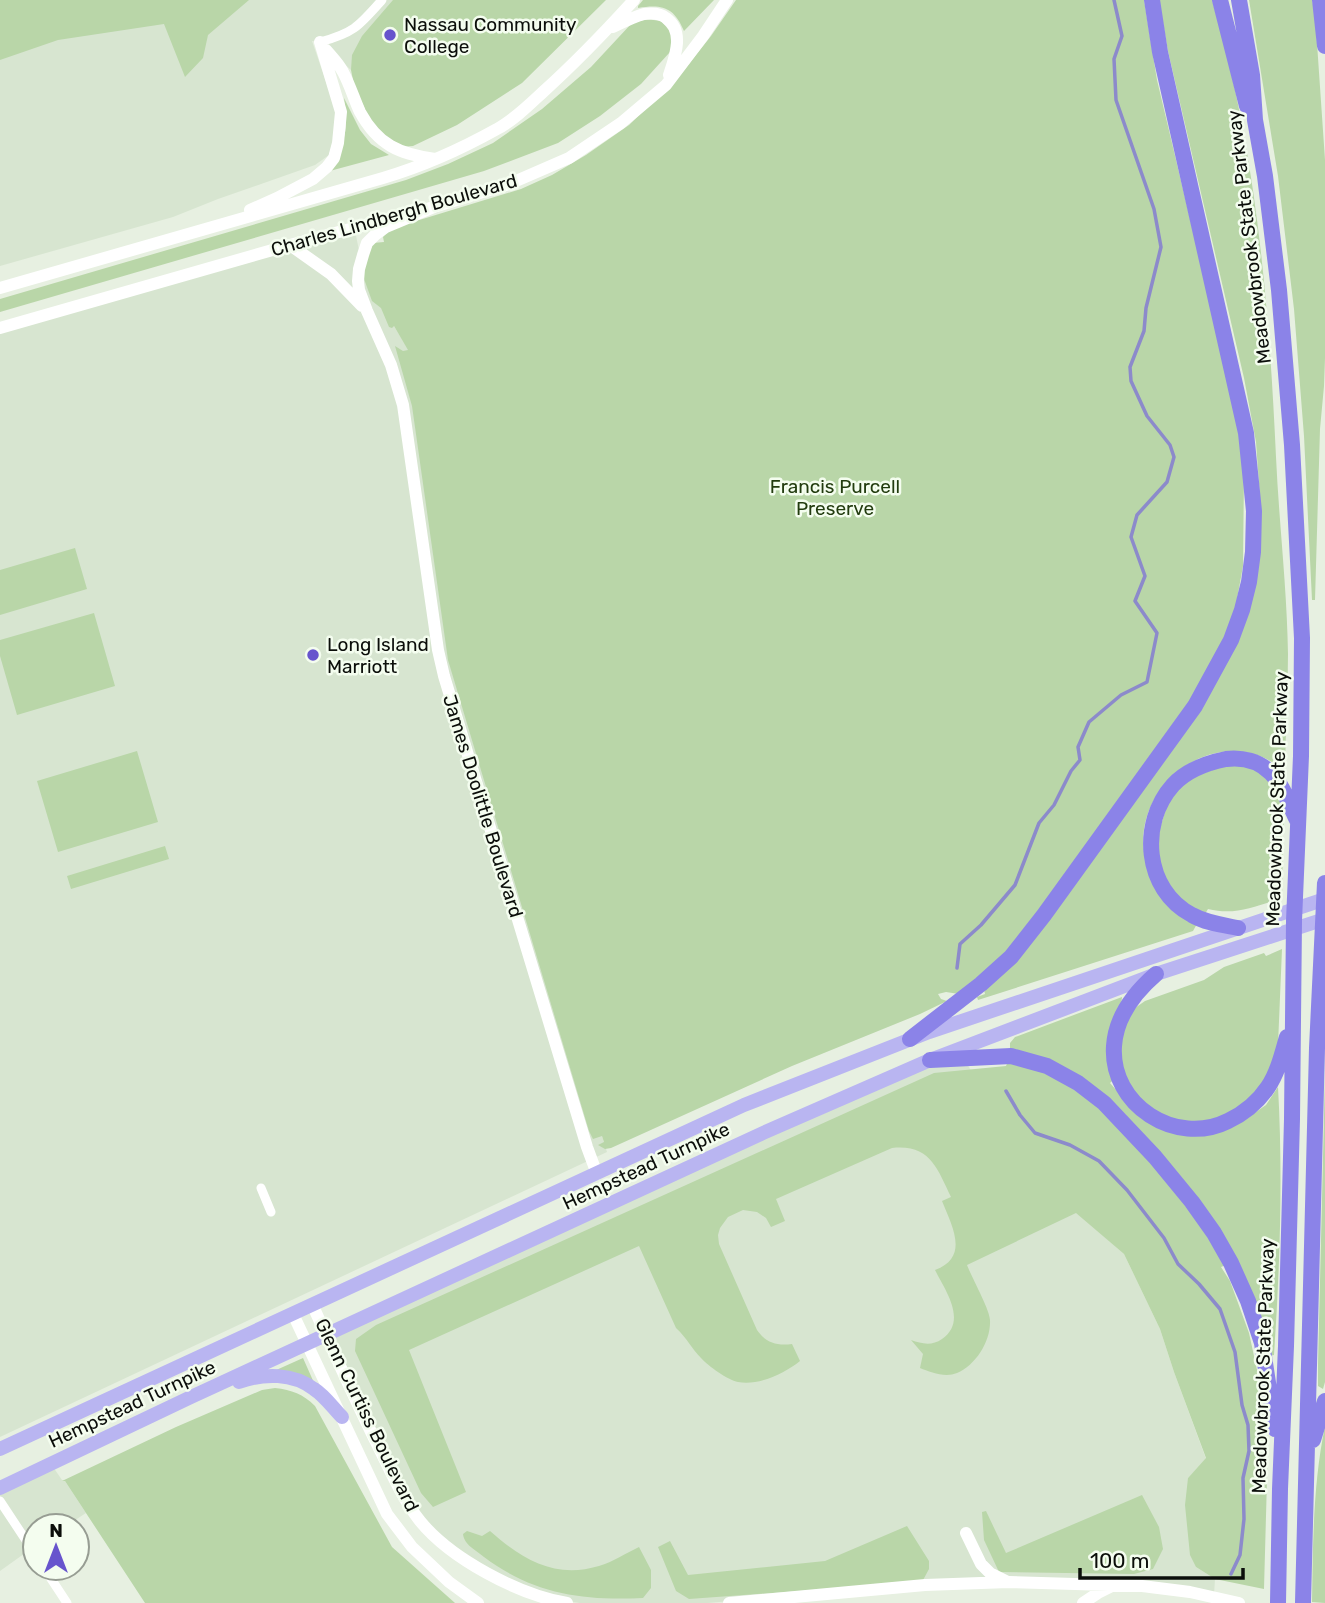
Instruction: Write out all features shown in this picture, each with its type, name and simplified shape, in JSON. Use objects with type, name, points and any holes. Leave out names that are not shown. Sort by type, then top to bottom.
[{"type":"highway","points":[[910,1040],[1011,957],[1044,915],[1195,706],[1231,640],[1244,601],[1253,552],[1254,510],[1246,433],[1160,52],[1153,0]]},
{"type":"highway","points":[[1220,0],[1260,147]]},
{"type":"highway","name":"Meadowbrook State Parkway","points":[[1239,0],[1252,75],[1255,120],[1279,290],[1292,445],[1302,638],[1278,1603]]},
{"type":"highway","points":[[1320,0],[1325,46]]},
{"type":"highway","points":[[1238,928],[1191,915],[1166,894],[1152,860],[1150,841],[1161,803],[1173,785],[1189,772],[1209,762],[1231,758],[1245,760],[1264,767],[1272,774],[1298,824]]},
{"type":"highway","points":[[1303,1603],[1317,1048],[1322,1018],[1325,883]]},
{"type":"highway","points":[[1156,974],[1140,988],[1120,1018],[1114,1043],[1114,1060],[1125,1091],[1146,1115],[1166,1125],[1183,1129],[1203,1129],[1221,1125],[1251,1107],[1274,1076],[1293,1021]]},
{"type":"highway","points":[[930,1060],[1011,1056],[1047,1066],[1078,1083],[1104,1103],[1155,1157],[1214,1233],[1248,1301],[1262,1343],[1281,1456]]},
{"type":"highway","points":[[1307,1455],[1325,1401]]},
{"type":"main road","name":"Charles Lindbergh Boulevard","points":[[0,288],[405,172],[435,159],[499,128],[536,99],[634,0]]},
{"type":"main road","name":"Charles Lindbergh Boulevard","points":[[0,328],[290,245],[434,208],[509,184],[569,158],[621,122],[666,85],[727,0]]},
{"type":"main road","points":[[608,29],[644,15],[660,15],[668,19],[677,32],[677,41],[675,58],[666,85]]},
{"type":"main road","points":[[320,42],[342,71],[372,132],[382,142],[405,153],[435,159]]},
{"type":"main road","points":[[218,226],[313,179],[334,158],[341,111],[320,42]]},
{"type":"main road","name":"James Doolittle Boulevard","points":[[434,208],[386,227],[367,243],[359,269],[359,290],[391,365],[404,405],[438,650],[444,676],[597,1174]]},
{"type":"main road","name":"James Doolittle Boulevard","points":[[290,245],[331,274],[367,311]]},
{"type":"main road","name":"Hempstead Turnpike","points":[[0,1449],[744,1105],[910,1040],[1325,899]]},
{"type":"main road","name":"Hempstead Turnpike","points":[[0,1488],[764,1133],[930,1060],[1156,974],[1325,919]]},
{"type":"main road","name":"Glenn Curtiss Boulevard","points":[[313,1306],[405,1501],[422,1523],[443,1543],[481,1571],[549,1600],[567,1603]]},
{"type":"main road","name":"Glenn Curtiss Boulevard","points":[[293,1314],[387,1514],[412,1547],[449,1582],[478,1603]]},
{"type":"main road","points":[[191,1397],[248,1379],[276,1376],[298,1380],[316,1390],[342,1417]]},
{"type":"main road","points":[[405,1538],[422,1523]]},
{"type":"main road","points":[[965,1533],[981,1564],[990,1573],[1009,1583]]},
{"type":"main road","points":[[729,1603],[925,1585],[1009,1583],[1142,1586],[1190,1592],[1239,1603]]},
{"type":"main road","points":[[1083,1603],[1117,1585]]},
{"type":"street","points":[[320,42],[369,14],[382,0]]},
{"type":"street","points":[[261,1188],[271,1212]]},
{"type":"street","points":[[0,1501],[21,1533]]},
{"type":"street","points":[[53,1582],[67,1603]]},
{"type":"shaded area","points":[[0,0],[544,0],[525,19],[351,70],[320,42],[312,41],[335,108],[336,130],[329,155],[315,165],[173,217],[0,266]]},
{"type":"shaded area","points":[[355,231],[365,279],[413,357],[453,647],[607,1152],[0,1437],[0,330]]},
{"type":"shaded area","points":[[965,1060],[1076,1212],[1124,1254],[1160,1329],[1206,1459],[1188,1478],[1196,1567],[1215,1579],[1214,1595],[929,1583],[708,1603],[580,1603],[552,1599],[480,1568],[428,1527],[410,1504],[327,1331],[916,1070]]},
{"type":"shaded area","points":[[51,1464],[85,1512],[21,1512],[21,1556],[0,1571],[0,1488]]},
{"type":"green space","points":[[0,0],[249,0],[208,35],[203,58],[185,77],[164,24],[58,40],[0,60]]},
{"type":"green space","points":[[393,0],[606,0],[522,83],[457,125],[413,146],[400,147],[373,127],[354,85],[351,70],[352,55],[362,36]]},
{"type":"green space","points":[[643,0],[714,0],[684,31],[676,17],[666,9],[638,8]]},
{"type":"green space","name":"Francis Purcell Preserve","points":[[736,0],[1144,0],[1157,80],[1238,427],[1244,473],[1243,566],[1235,610],[1220,650],[1199,688],[1010,951],[959,994],[938,994],[941,999],[947,1001],[605,1149],[598,1145],[604,1142],[602,1136],[593,1139],[589,1131],[448,660],[412,406],[395,346],[403,351],[408,350],[394,326],[389,327],[381,308],[372,301],[363,276],[373,243],[384,242],[383,237],[390,229],[521,189],[586,155],[629,125],[677,79]]},
{"type":"green space","points":[[1159,0],[1212,0],[1240,112],[1250,169],[1269,342],[1286,605],[1288,654],[1285,781],[1270,761],[1243,752],[1222,752],[1183,768],[1167,782],[1155,799],[1146,818],[1143,839],[1148,866],[1198,922],[1193,931],[978,1000],[977,997],[985,994],[983,986],[1232,649],[1261,511],[1256,442],[1244,378],[1168,51]]},
{"type":"green space","points":[[1249,0],[1312,0],[1315,14],[1325,160],[1325,358],[1315,600],[1312,600],[1304,436],[1294,309],[1278,176]]},
{"type":"green space","points":[[646,19],[661,21],[670,31],[670,52],[641,84],[600,116],[558,143],[484,171],[0,312],[0,299],[406,180],[448,164],[493,143],[542,109],[591,67],[631,24]]},
{"type":"green space","points":[[344,98],[360,130],[371,144],[389,155],[326,172],[338,153],[346,129]]},
{"type":"green space","points":[[75,548],[87,589],[0,615],[0,570]]},
{"type":"green space","points":[[94,613],[115,686],[17,715],[0,656],[0,640]]},
{"type":"green space","points":[[137,751],[158,822],[58,852],[37,781]]},
{"type":"green space","points":[[1233,763],[1254,767],[1264,773],[1279,794],[1284,819],[1284,828],[1280,828],[1283,845],[1282,898],[1237,911],[1208,909],[1205,914],[1184,903],[1165,882],[1155,844],[1170,796],[1189,778]]},
{"type":"green space","points":[[165,846],[169,859],[71,889],[67,876]]},
{"type":"green space","points":[[1282,949],[1278,1045],[1263,1088],[1243,1108],[1216,1121],[1187,1124],[1160,1116],[1135,1098],[1121,1071],[1120,1035],[1132,1007],[1204,980],[1224,967]]},
{"type":"green space","points":[[1122,997],[1113,1080],[1110,1083],[1131,1107],[1152,1124],[1240,1123],[1266,1105],[1278,1087],[1280,1221],[1274,1355],[1270,1356],[1237,1263],[1125,1114],[1010,1050],[1010,1043],[1015,1037]]},
{"type":"green space","points":[[1008,1061],[1035,1066],[1094,1100],[1176,1188],[1226,1265],[1221,1267],[1230,1281],[1249,1333],[1262,1393],[1268,1443],[1264,1589],[1215,1579],[1196,1567],[1190,1555],[1185,1505],[1188,1478],[1206,1458],[1160,1329],[1124,1254],[1076,1213],[967,1265],[989,1315],[990,1328],[985,1344],[976,1358],[957,1373],[943,1375],[920,1368],[923,1354],[911,1340],[934,1343],[950,1332],[953,1323],[952,1305],[935,1270],[952,1257],[955,1240],[942,1201],[951,1197],[941,1177],[924,1154],[905,1148],[892,1148],[776,1199],[785,1221],[771,1227],[766,1218],[757,1212],[743,1210],[728,1217],[720,1228],[719,1244],[757,1330],[772,1343],[792,1344],[800,1361],[771,1378],[746,1383],[734,1381],[713,1369],[698,1355],[676,1328],[639,1246],[409,1350],[466,1492],[433,1507],[421,1493],[355,1351],[356,1339],[376,1325],[934,1073],[1006,1066]]},
{"type":"green space","points":[[1325,1075],[1323,1389],[1318,1386],[1318,1364]]},
{"type":"green space","points":[[303,1358],[315,1385],[274,1371]]},
{"type":"green space","points":[[275,1388],[297,1393],[315,1406],[392,1547],[455,1603],[145,1603],[91,1521],[91,1512],[85,1512],[65,1481],[62,1481],[262,1390]]},
{"type":"green space","points":[[1325,1426],[1325,1603],[1312,1602],[1316,1492]]},
{"type":"green space","points":[[1142,1495],[1159,1527],[1163,1549],[1153,1569],[1134,1574],[999,1572],[984,1540],[982,1512],[986,1511],[1006,1553]]},
{"type":"green space","points":[[907,1526],[929,1561],[929,1569],[922,1582],[689,1599],[676,1591],[658,1547],[670,1541],[688,1575],[825,1561]]},
{"type":"green space","points":[[467,1531],[482,1536],[490,1531],[527,1558],[540,1564],[568,1570],[599,1566],[639,1547],[651,1570],[651,1588],[643,1598],[621,1599],[579,1596],[540,1587],[502,1570],[474,1550],[464,1538],[463,1534]]},
{"type":"waterway","points":[[957,968],[960,944],[981,925],[1015,885],[1039,823],[1054,805],[1071,771],[1080,760],[1078,747],[1089,722],[1121,695],[1147,682],[1157,633],[1135,601],[1145,576],[1131,537],[1137,515],[1167,482],[1174,457],[1170,445],[1147,416],[1131,381],[1130,367],[1144,331],[1146,308],[1161,247],[1154,209],[1116,100],[1114,59],[1122,36],[1114,0]]},
{"type":"waterway","points":[[1006,1091],[1020,1115],[1035,1133],[1070,1145],[1099,1161],[1127,1190],[1164,1238],[1178,1264],[1220,1309],[1235,1352],[1242,1405],[1248,1425],[1249,1451],[1243,1478],[1244,1519],[1240,1555],[1231,1574]]},
{"type":"place","name":"Nassau Community College","points":[[390,35]]},
{"type":"place","name":"Long Island Marriott","points":[[313,655]]}]
